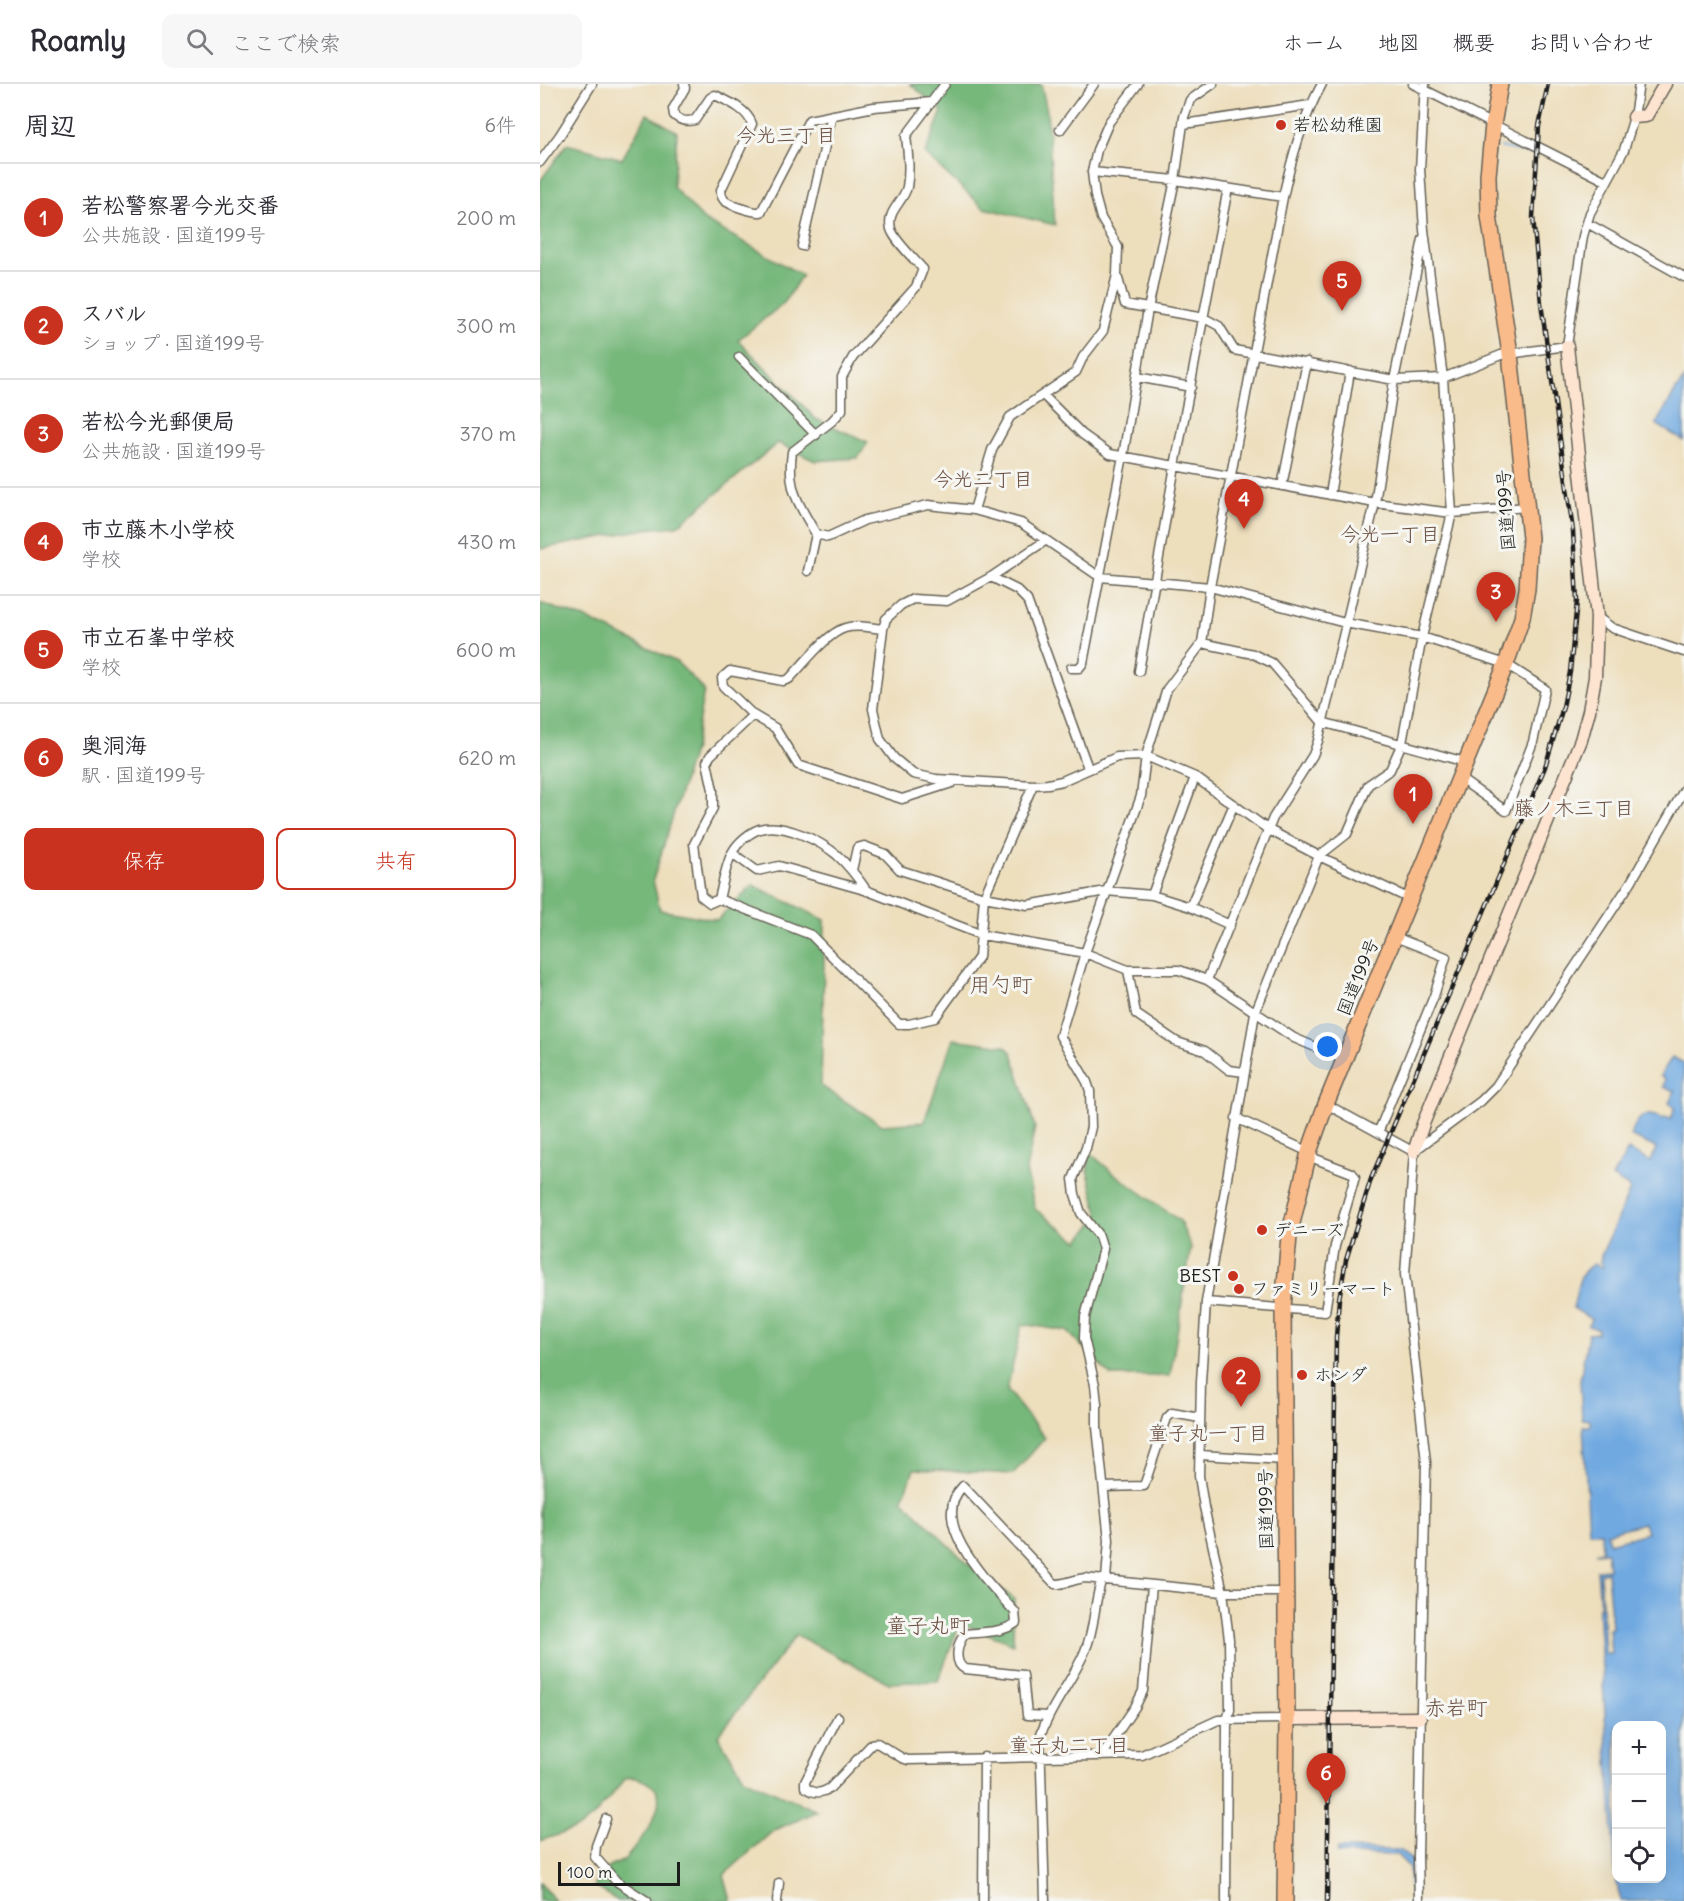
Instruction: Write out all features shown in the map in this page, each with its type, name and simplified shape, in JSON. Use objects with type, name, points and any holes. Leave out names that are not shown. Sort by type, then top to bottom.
[{"type":"highway","name":"国道199号","points":[[1286,1901],[1279,1308],[1289,1236],[1306,1152],[1341,1058],[1461,760],[1522,618],[1527,589],[1530,538],[1522,508],[1489,216],[1490,84]]},
{"type":"highway","name":"国道199号","points":[[1489,123],[1500,84]]},
{"type":"highway","name":"国道199号","points":[[1306,1152],[1326,1104],[1341,1058],[1395,938],[1406,898],[1459,778],[1461,760]]},
{"type":"highway","name":"国道199号","points":[[1278,1901],[1283,1719]]},
{"type":"street","points":[[540,162],[592,84]]},
{"type":"street","points":[[684,84],[685,88],[673,109],[674,115],[679,119],[688,122],[695,120],[710,98],[716,95],[750,117],[752,124],[721,190],[725,201],[755,213],[761,212],[809,120],[874,107],[932,102]]},
{"type":"street","points":[[808,571],[816,534],[796,499],[789,472],[792,452],[816,435],[842,410],[842,377],[853,357],[916,286],[923,269],[892,232],[890,219],[906,190],[909,169],[906,136],[945,84]]},
{"type":"street","points":[[1060,130],[1094,84]]},
{"type":"street","points":[[974,510],[992,450],[1010,417],[1076,372],[1083,357],[1102,331],[1117,275],[1118,247],[1101,218],[1092,172],[1097,150],[1109,122],[1138,84]]},
{"type":"street","points":[[1071,668],[1079,668],[1083,663],[1123,456],[1148,309],[1175,180],[1184,117],[1190,100],[1213,84]]},
{"type":"street","points":[[1045,1901],[1040,1737],[1044,1724],[1084,1653],[1094,1630],[1098,1591],[1104,1579],[1109,1540],[1095,1385],[1084,1338],[1085,1317],[1103,1249],[1099,1236],[1081,1213],[1073,1179],[1086,1148],[1091,1127],[1090,1091],[1077,1063],[1060,1036],[1085,953],[1141,796],[1146,756],[1167,689],[1202,643],[1210,587],[1283,197],[1295,144],[1310,105],[1322,84]]},
{"type":"street","points":[[1413,84],[1425,87],[1489,123],[1606,181]]},
{"type":"street","points":[[1419,1901],[1420,1718],[1426,1462],[1405,1274],[1414,1152],[1427,1113],[1581,740],[1589,711],[1595,677],[1597,616],[1567,346],[1580,249],[1587,223],[1606,181],[1624,150],[1634,117],[1639,84]]},
{"type":"street","points":[[1634,117],[1646,116],[1665,84]]},
{"type":"street","points":[[1226,1901],[1227,1719],[1230,1710],[1229,1639],[1223,1592],[1199,1476],[1206,1302],[1255,1013],[1319,856],[1347,834],[1368,785],[1390,770],[1402,743],[1422,637],[1452,513],[1443,378],[1424,230],[1420,169],[1425,87]]},
{"type":"street","points":[[1184,124],[1310,105]]},
{"type":"street","points":[[802,246],[832,115]]},
{"type":"street","points":[[1092,172],[1175,180],[1283,197]]},
{"type":"street","points":[[1139,671],[1228,188]]},
{"type":"street","points":[[1587,223],[1684,277]]},
{"type":"street","points":[[1207,980],[1273,818],[1313,755],[1375,503],[1394,380],[1424,230]]},
{"type":"street","points":[[1117,275],[1125,304],[1204,318],[1219,326],[1234,350],[1255,352],[1394,380],[1443,378],[1505,355],[1567,346]]},
{"type":"street","points":[[740,357],[816,435]]},
{"type":"street","points":[[1282,486],[1307,362]]},
{"type":"street","points":[[1330,495],[1350,371]]},
{"type":"street","points":[[1137,377],[1191,387]]},
{"type":"street","points":[[1043,395],[1090,441],[1110,454],[1375,503],[1452,513],[1522,508]]},
{"type":"street","points":[[816,534],[828,537],[865,520],[928,505],[974,510],[1022,523],[1100,577],[1210,587],[1345,623],[1422,637],[1502,662],[1545,689],[1533,742],[1506,812],[1459,778]]},
{"type":"street","points":[[1045,541],[991,577],[948,601],[913,599],[901,605],[886,619],[873,708],[880,739],[894,758],[913,774],[936,779],[1033,785],[1062,781],[1088,768],[1117,758],[1146,756],[1195,777],[1269,830],[1406,898]]},
{"type":"street","points":[[991,577],[1017,590],[1027,600],[1088,768]]},
{"type":"street","points":[[1597,616],[1612,628],[1684,652]]},
{"type":"street","points":[[883,629],[855,626],[843,628],[789,679],[783,681],[730,671],[722,678],[723,686],[753,715],[775,728],[798,765],[902,799],[958,781]]},
{"type":"street","points":[[1202,643],[1253,654],[1272,663],[1322,722],[1461,760]]},
{"type":"street","points":[[753,715],[710,756],[707,762],[713,790],[713,808],[694,844],[701,896],[710,903],[719,898],[732,853],[741,841],[763,828],[786,830],[821,843],[852,870],[868,891]]},
{"type":"street","points":[[1152,895],[1195,777]]},
{"type":"street","points":[[719,898],[811,935],[899,1024],[934,1018],[979,957],[984,897],[1033,785]]},
{"type":"street","points":[[1414,1152],[1496,1086],[1630,882],[1684,790]]},
{"type":"street","points":[[1190,907],[1234,804]]},
{"type":"street","points":[[852,870],[858,848],[864,846],[885,854],[900,870],[984,897],[1028,905],[1106,891],[1152,895],[1190,907],[1230,924]]},
{"type":"street","points":[[732,853],[757,871],[779,866],[868,891],[982,935],[1085,953],[1128,970],[1179,970],[1207,980],[1294,1038],[1341,1058]]},
{"type":"street","points":[[1376,1131],[1380,1128],[1434,996],[1446,957],[1395,938]]},
{"type":"street","points":[[1128,970],[1136,1014],[1177,1042],[1206,1051],[1229,1070],[1244,1072]]},
{"type":"street","points":[[1326,1104],[1414,1152]]},
{"type":"street","points":[[1206,1302],[1325,1312],[1335,1246],[1355,1177],[1352,1173],[1236,1118]]},
{"type":"street","points":[[1104,1486],[1144,1486],[1167,1418],[1172,1413],[1200,1418]]},
{"type":"street","points":[[1200,1455],[1281,1460]]},
{"type":"street","points":[[1049,1716],[1027,1715],[1023,1675],[965,1669],[958,1661],[958,1646],[965,1634],[1001,1630],[1016,1623],[1015,1612],[977,1569],[962,1546],[955,1527],[953,1511],[957,1493],[963,1486],[1055,1584],[1060,1585],[1085,1578],[1223,1592],[1282,1592]]},
{"type":"street","points":[[1103,1754],[1135,1707],[1143,1691],[1152,1585]]},
{"type":"street","points":[[838,1717],[805,1782],[805,1787],[812,1793],[823,1792],[830,1788],[872,1744],[877,1743],[908,1760],[1103,1754],[1142,1755],[1218,1720],[1420,1718]]},
{"type":"street","points":[[983,1901],[984,1757]]},
{"type":"street","points":[[606,1819],[596,1846],[595,1857],[616,1881],[647,1901]]},
{"type":"street","points":[[777,1901],[779,1883]]},
{"type":"green space","points":[[910,84],[1041,84],[1047,111],[1055,225],[984,208],[925,154],[942,111]]},
{"type":"green space","points":[[647,114],[677,132],[673,187],[704,220],[802,275],[784,303],[738,340],[816,419],[868,442],[858,458],[815,461],[778,443],[677,526],[645,529],[540,549],[540,181],[567,144],[622,159]]},
{"type":"green space","points":[[540,603],[587,619],[677,662],[704,690],[694,748],[653,880],[660,910],[717,920],[753,885],[825,920],[821,1086],[882,1125],[924,1122],[953,1039],[1005,1046],[1012,1053],[1035,1127],[1026,1170],[1035,1209],[1078,1241],[1099,1217],[1088,1173],[1089,1152],[1112,1172],[1180,1221],[1191,1247],[1170,1376],[1111,1376],[1067,1331],[1022,1324],[1007,1390],[1045,1438],[1013,1474],[914,1469],[902,1499],[964,1560],[1014,1599],[1013,1644],[960,1623],[938,1681],[889,1683],[796,1635],[718,1736],[745,1779],[817,1811],[773,1831],[724,1875],[731,1901],[618,1901],[594,1886],[606,1869],[627,1857],[652,1822],[659,1801],[657,1792],[640,1779],[626,1778],[594,1816],[578,1828],[540,1841]]},
{"type":"green space","points":[[540,1881],[541,1883],[555,1901],[540,1901]]},
{"type":"water","points":[[1684,379],[1684,441],[1656,424]]},
{"type":"water","points":[[1672,1057],[1684,1063],[1684,1901],[1620,1901],[1619,1887],[1616,1883],[1666,1883],[1666,1721],[1612,1721],[1612,1822],[1597,1570],[1609,1569],[1607,1552],[1595,1553],[1602,1551],[1601,1532],[1589,1532],[1583,1426],[1590,1426],[1590,1420],[1582,1419],[1580,1380],[1588,1334],[1598,1333],[1598,1329],[1588,1326],[1591,1319],[1573,1308],[1584,1272],[1594,1264],[1603,1267],[1600,1262],[1601,1256],[1630,1190],[1612,1177],[1628,1150],[1651,1162],[1656,1148],[1630,1136],[1635,1124],[1646,1115],[1671,1119],[1675,1107],[1669,1103],[1675,1091],[1663,1087],[1665,1079],[1660,1076]],"holes":[[[1644,1523],[1647,1533],[1609,1543],[1607,1533]],[[1607,1572],[1612,1628],[1609,1629],[1611,1653],[1605,1653],[1600,1573]]]},
{"type":"water","points":[[1337,1849],[1399,1850],[1413,1861],[1414,1901],[1410,1901],[1409,1867],[1397,1855],[1337,1854]]},
{"type":"waterway","points":[[1500,147],[1529,153]]},
{"type":"waterway","points":[[1312,1315],[1330,1317]]},
{"type":"railway","points":[[1327,1901],[1336,1337],[1339,1299],[1346,1260],[1371,1179],[1545,767],[1563,707],[1570,672],[1577,601],[1573,531],[1541,303],[1533,217],[1539,126],[1548,84]]},
{"type":"place","name":"若松幼稚園","points":[[1281,125]]},
{"type":"place","name":"市立石峯中学校","points":[[1342,311]]},
{"type":"place","name":"市立藤木小学校","points":[[1244,529]]},
{"type":"place","name":"若松今光郵便局","points":[[1496,622]]},
{"type":"place","name":"若松警察署今光交番","points":[[1413,824]]},
{"type":"place","name":"デニーズ","points":[[1262,1230]]},
{"type":"place","name":"BEST","points":[[1233,1276]]},
{"type":"place","name":"ファミリーマート","points":[[1239,1289]]},
{"type":"place","name":"ホンダ","points":[[1302,1375]]},
{"type":"place","name":"スバル","points":[[1241,1407]]},
{"type":"place","name":"奥洞海","points":[[1326,1803]]},
{"type":"district","name":"今光三丁目","points":[[786,135]]},
{"type":"district","name":"今光二丁目","points":[[983,479]]},
{"type":"district","name":"今光一丁目","points":[[1390,534]]},
{"type":"district","name":"藤ノ木三丁目","points":[[1574,808]]},
{"type":"district","name":"用勺町","points":[[1001,985]]},
{"type":"district","name":"童子丸一丁目","points":[[1208,1433]]},
{"type":"district","name":"童子丸町","points":[[928,1626]]},
{"type":"district","name":"赤岩町","points":[[1456,1708]]},
{"type":"district","name":"童子丸二丁目","points":[[1069,1745]]}]
